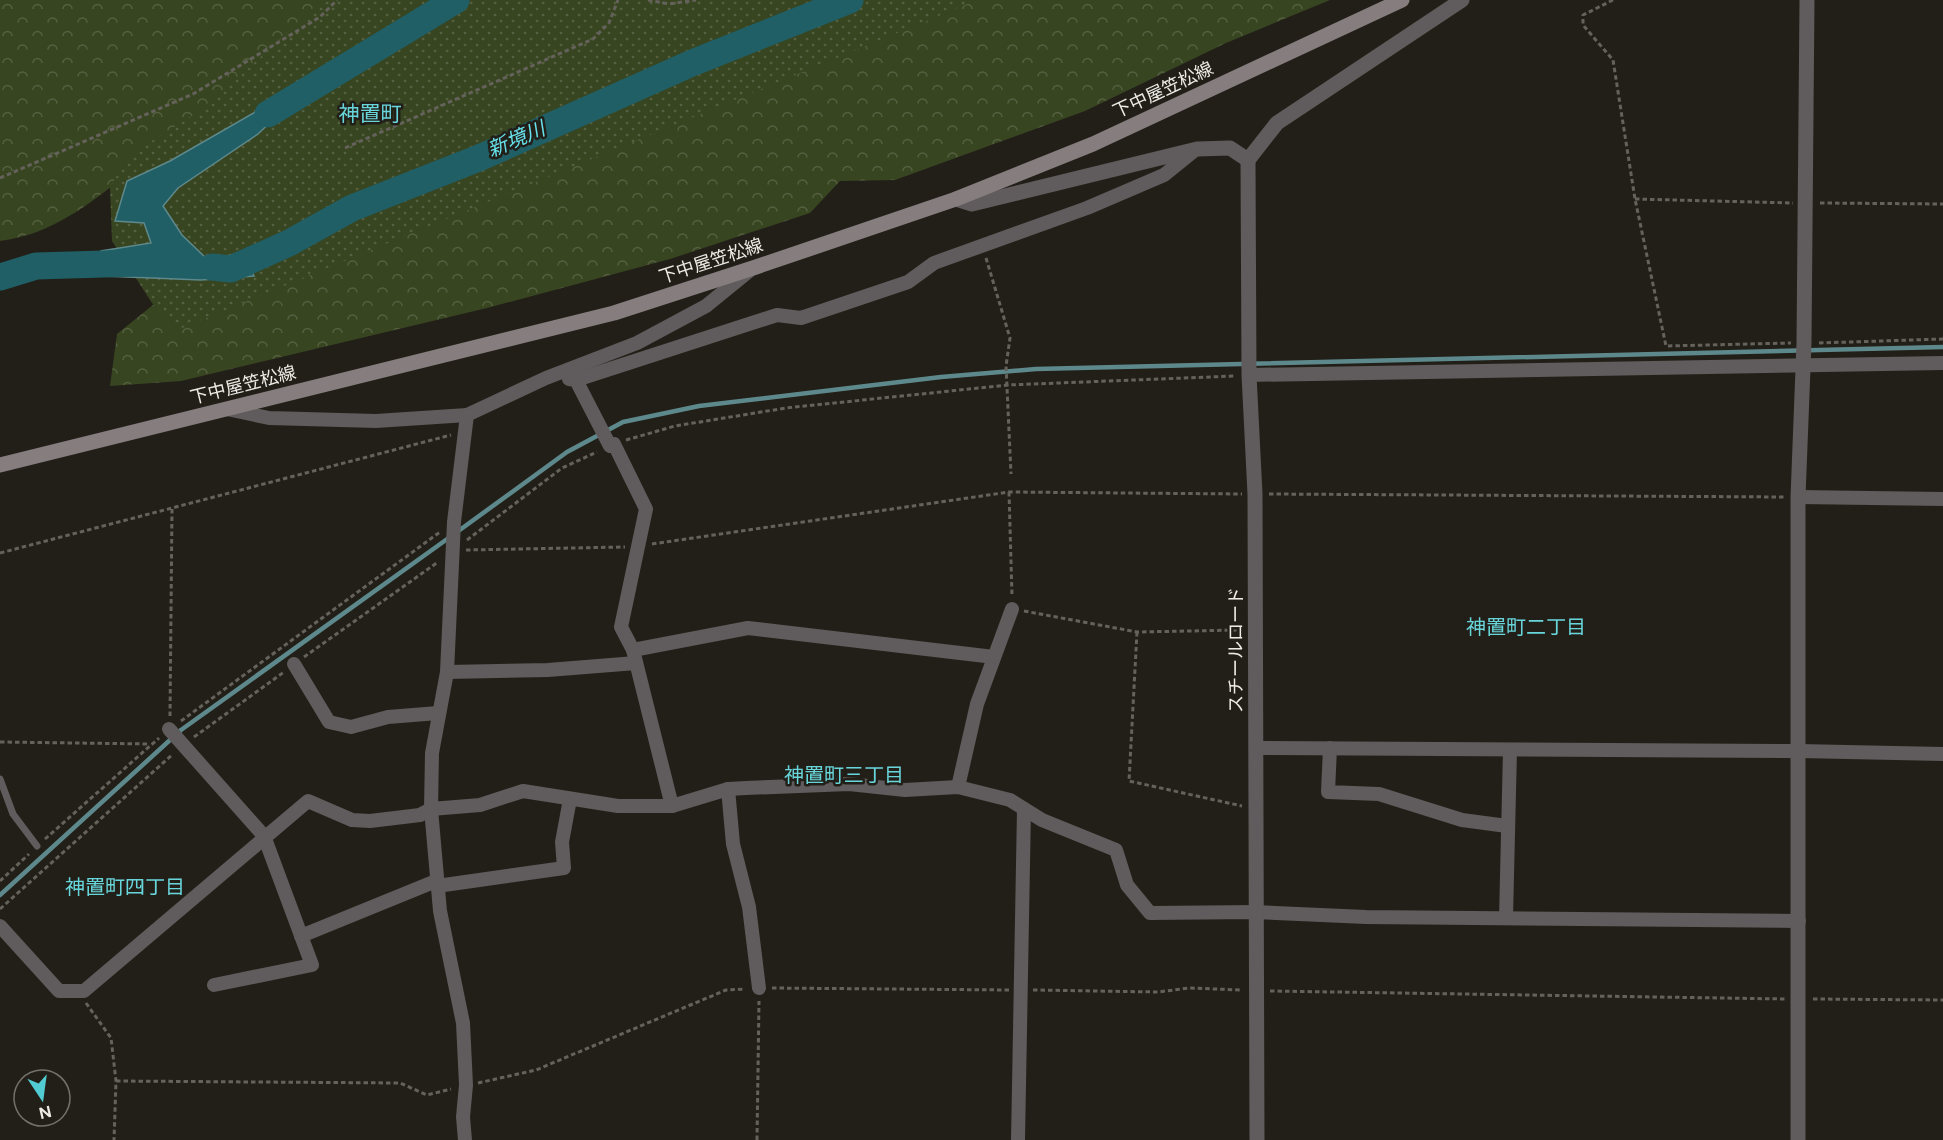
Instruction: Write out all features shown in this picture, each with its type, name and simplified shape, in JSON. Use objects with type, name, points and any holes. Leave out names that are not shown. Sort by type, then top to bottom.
[{"type":"main road","name":"下中屋笠松線","points":[[0,465],[614,313],[753,268],[956,199],[1093,144],[1402,0]]},
{"type":"street","points":[[956,199],[972,204],[1197,148],[1230,148],[1248,160],[1277,123],[1462,0]]},
{"type":"street","points":[[1798,1140],[1798,497],[1804,343],[1807,0]]},
{"type":"street","points":[[546,378],[576,380],[777,315],[801,318],[908,282],[934,263],[1087,208],[1164,175],[1197,148]]},
{"type":"street","name":"スチールロード","points":[[1248,160],[1249,375],[1255,494],[1257,1140]]},
{"type":"street","points":[[227,409],[269,418],[376,421],[467,415],[546,378],[637,343],[706,306],[753,268]]},
{"type":"street","points":[[1249,375],[1943,363]]},
{"type":"street","points":[[576,380],[646,509],[636,547],[621,627],[635,656],[672,806]]},
{"type":"street","points":[[465,1140],[463,1117],[466,1085],[463,1023],[437,884],[431,809],[432,753],[447,672],[454,524],[467,415]]},
{"type":"street","points":[[1798,497],[1943,499]]},
{"type":"street","points":[[958,787],[977,704],[1012,609]]},
{"type":"street","points":[[447,672],[548,670],[635,656],[748,628],[994,657]]},
{"type":"street","points":[[294,664],[329,722],[351,727],[388,717],[438,713]]},
{"type":"street","points":[[170,730],[264,836],[312,966],[214,985]]},
{"type":"street","points":[[1256,748],[1943,754]]},
{"type":"street","points":[[1330,748],[1328,792],[1379,794],[1462,820],[1507,826]]},
{"type":"street","points":[[1506,918],[1510,750]]},
{"type":"street","points":[[0,926],[59,991],[84,991],[308,801],[352,820],[420,815],[431,809],[480,805],[523,791],[618,806],[672,806],[728,789],[849,784],[905,790],[958,787],[1010,800],[1042,820],[1116,850],[1127,885],[1150,913],[1255,912],[1506,918],[1799,921]]},
{"type":"street","points":[[728,789],[733,844],[749,907],[759,988]]},
{"type":"street","points":[[301,936],[437,884],[564,867],[562,842],[570,799]]},
{"type":"street","points":[[1018,1140],[1024,809]]},
{"type":"lane","points":[[0,779],[13,814],[37,846]]},
{"type":"path","points":[[0,178],[193,94],[320,17],[337,0]]},
{"type":"path","points":[[345,148],[593,39],[609,23],[618,0]]},
{"type":"path","points":[[648,0],[669,4],[696,0]]},
{"type":"path","points":[[1613,0],[1583,15],[1583,25],[1613,60],[1635,199],[1666,346],[1943,339]]},
{"type":"path","points":[[1635,199],[1943,204]]},
{"type":"path","points":[[982,246],[1010,338],[1006,366],[1011,474]]},
{"type":"path","points":[[0,909],[181,743],[294,664],[562,468],[610,443],[675,426],[786,408],[1008,385],[1249,375]]},
{"type":"path","points":[[0,553],[464,431]]},
{"type":"path","points":[[454,546],[636,547],[1009,492],[1798,497]]},
{"type":"path","points":[[1009,492],[1012,609],[1137,632],[1254,630]]},
{"type":"path","points":[[170,730],[172,508]]},
{"type":"path","points":[[0,881],[152,744],[454,524]]},
{"type":"path","points":[[1137,632],[1129,781],[1255,809]]},
{"type":"path","points":[[0,742],[152,744]]},
{"type":"path","points":[[116,1081],[400,1083],[427,1095],[536,1070],[726,990],[759,988],[757,1140]]},
{"type":"path","points":[[84,991],[84,999],[111,1038],[116,1081],[114,1140]]},
{"type":"path","points":[[1255,991],[1943,1000]]},
{"type":"green space","points":[[0,0],[385,0],[157,153],[65,219],[45,229],[0,241]]},
{"type":"green space","points":[[322,0],[977,0],[177,330],[152,303],[112,241],[110,187],[129,155],[208,106]]},
{"type":"green space","points":[[881,0],[1330,0],[1226,43],[1085,111],[895,180],[840,181],[810,213],[670,259],[487,308],[181,381],[110,386],[117,334],[164,296]]},
{"type":"water","points":[[300,94],[258,134],[178,188],[163,206],[182,235],[208,260],[244,252],[254,276],[201,280],[103,276],[101,251],[151,243],[144,223],[115,221],[127,181],[170,161],[257,111]]},
{"type":"waterway","name":"新境川","points":[[268,114],[456,0]]},
{"type":"waterway","name":"新境川","points":[[212,267],[231,269],[289,243],[352,208],[479,158],[692,63],[850,0]]},
{"type":"waterway","name":"新境川","points":[[0,277],[36,266],[138,263]]},
{"type":"waterway","points":[[457,532],[567,452],[623,422],[699,406],[941,377],[1036,369],[1943,347]]},
{"type":"waterway","points":[[0,895],[181,730],[450,537]]},
{"type":"district","name":"神置町","points":[[370,113]]},
{"type":"district","name":"神置町二丁目","points":[[1526,627]]},
{"type":"district","name":"神置町三丁目","points":[[844,775]]},
{"type":"district","name":"神置町四丁目","points":[[125,887]]}]
